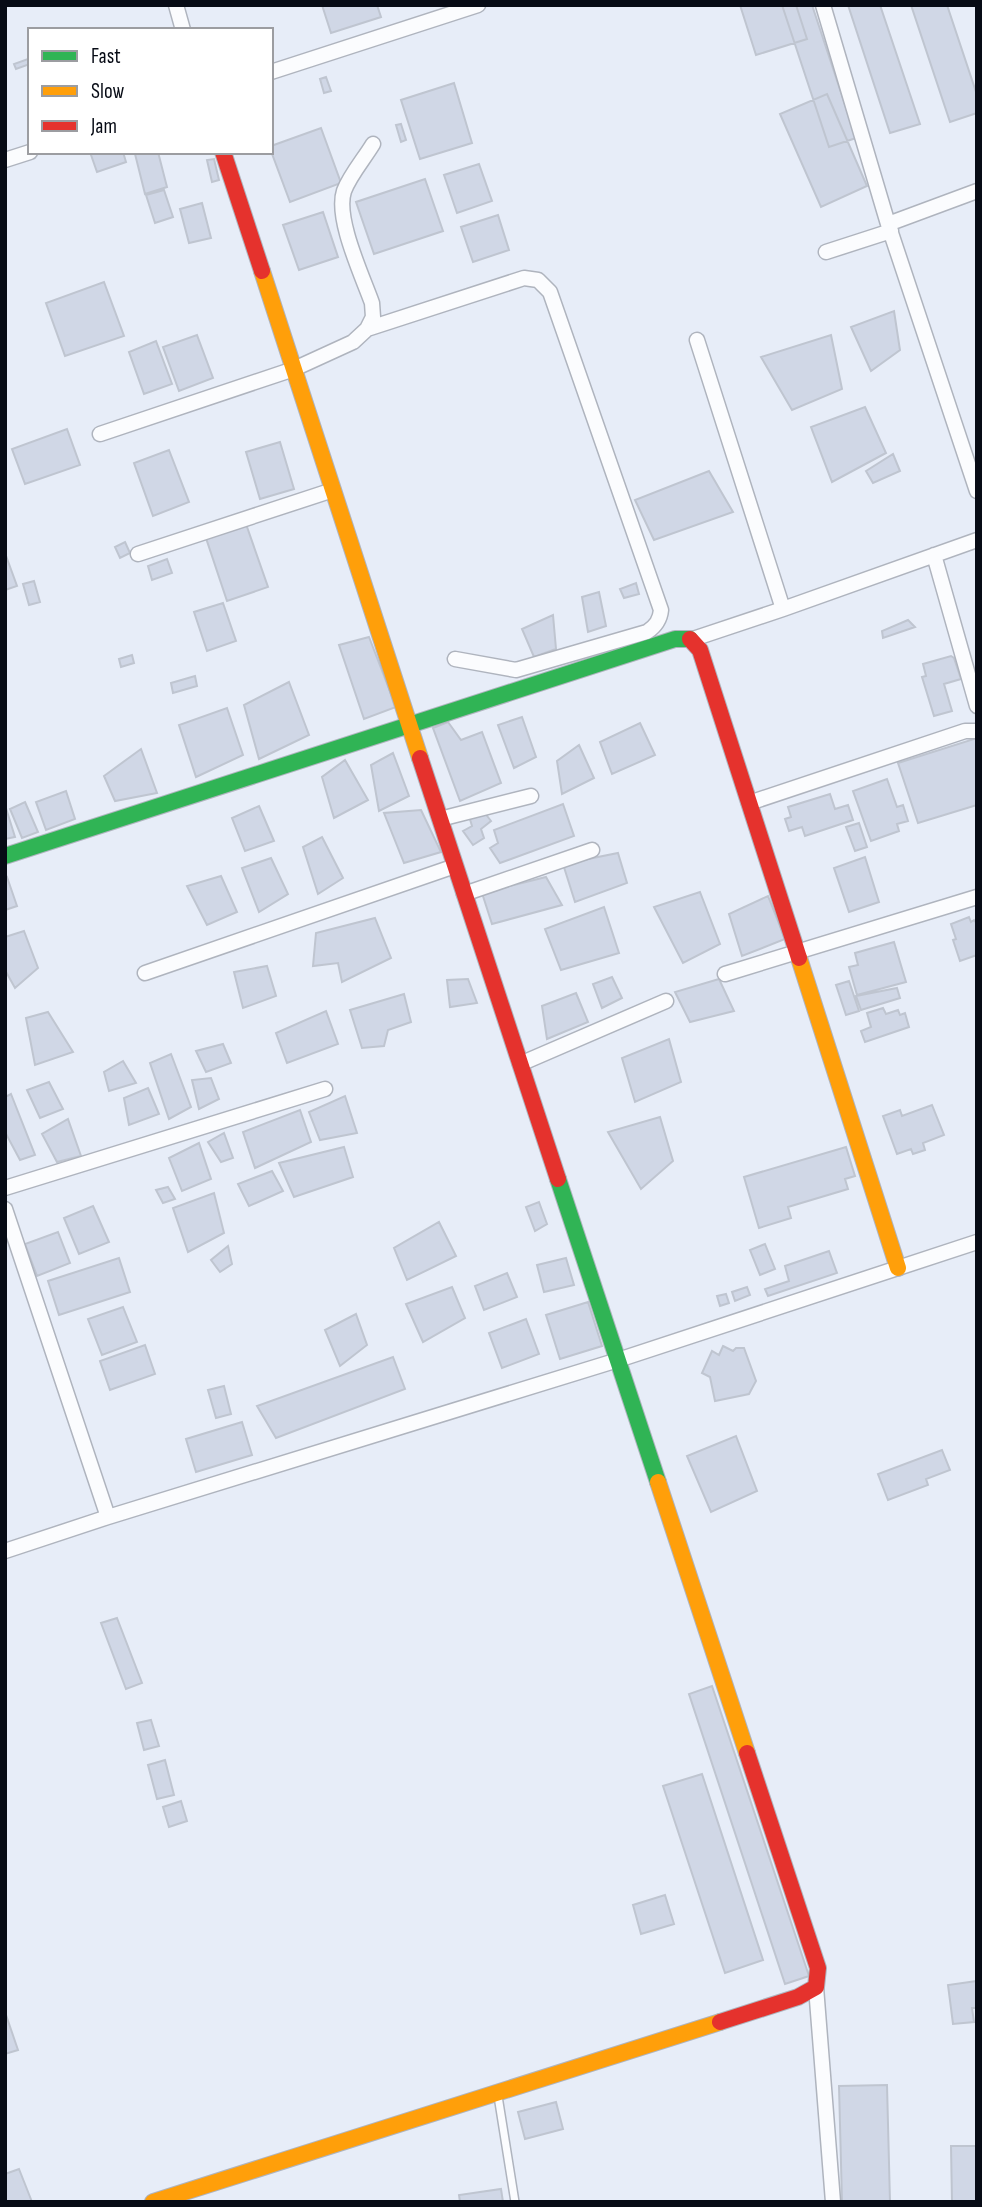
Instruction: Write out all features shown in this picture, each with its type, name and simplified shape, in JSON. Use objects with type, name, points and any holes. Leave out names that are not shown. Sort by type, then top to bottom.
[{"type":"street","points":[[176,5],[182,28]]},
{"type":"street","points":[[823,5],[890,227],[977,491]]},
{"type":"street","points":[[273,71],[468,7]]},
{"type":"street","points":[[100,434],[294,369],[353,342],[367,329],[373,317],[372,303],[342,218],[341,202],[345,189],[373,144]]},
{"type":"street","points":[[5,160],[28,153]]},
{"type":"street","points":[[224,154],[818,1968],[816,1987],[833,2202]]},
{"type":"street","points":[[826,252],[977,191]]},
{"type":"street","points":[[367,329],[524,278],[537,280],[550,292],[661,610],[655,626],[647,632],[516,670],[455,659]]},
{"type":"street","points":[[697,340],[783,609]]},
{"type":"street","points":[[138,554],[333,490]]},
{"type":"street","points":[[693,639],[977,540]]},
{"type":"street","points":[[934,555],[977,706]]},
{"type":"street","points":[[5,856],[675,639],[686,636],[693,639],[700,650],[898,1268]]},
{"type":"street","points":[[749,803],[965,730],[977,731]]},
{"type":"street","points":[[440,819],[531,796]]},
{"type":"street","points":[[464,894],[592,850]]},
{"type":"street","points":[[145,973],[455,866]]},
{"type":"street","points":[[724,974],[977,897]]},
{"type":"street","points":[[520,1064],[666,1001]]},
{"type":"street","points":[[5,1188],[325,1089]]},
{"type":"street","points":[[5,1209],[108,1517]]},
{"type":"street","points":[[5,1550],[618,1360],[977,1241]]},
{"type":"street","points":[[153,2202],[798,1997],[816,1987]]},
{"type":"lane","points":[[497,2092],[515,2202]]},
{"type":"building","points":[[322,5],[377,5],[381,17],[331,33]]},
{"type":"building","points":[[740,5],[796,5],[807,39],[756,55]]},
{"type":"building","points":[[782,5],[812,5],[856,138],[829,147]]},
{"type":"building","points":[[848,5],[880,5],[920,124],[890,133]]},
{"type":"building","points":[[911,5],[947,5],[977,95],[977,113],[950,122]]},
{"type":"building","points":[[28,59],[28,65],[16,69],[14,64]]},
{"type":"building","points":[[326,77],[331,91],[324,93],[320,79]]},
{"type":"building","points":[[454,83],[472,143],[420,159],[401,100]]},
{"type":"building","points":[[827,94],[867,186],[821,207],[780,114]]},
{"type":"building","points":[[401,124],[406,140],[401,142],[396,125]]},
{"type":"building","points":[[321,128],[341,183],[290,202],[272,154],[273,145]]},
{"type":"building","points":[[91,154],[124,154],[126,162],[97,172]]},
{"type":"building","points":[[135,154],[159,154],[167,187],[145,194]]},
{"type":"building","points":[[214,159],[219,180],[212,182],[207,160]]},
{"type":"building","points":[[479,164],[492,201],[457,213],[444,175]]},
{"type":"building","points":[[425,179],[443,231],[374,254],[356,202]]},
{"type":"building","points":[[164,190],[173,217],[155,223],[146,195]]},
{"type":"building","points":[[202,203],[211,238],[189,243],[180,209]]},
{"type":"building","points":[[323,212],[338,257],[299,270],[283,225]]},
{"type":"building","points":[[498,215],[509,250],[473,262],[461,227]]},
{"type":"building","points":[[104,282],[124,336],[65,356],[46,303]]},
{"type":"building","points":[[894,311],[900,350],[871,371],[851,327]]},
{"type":"building","points":[[197,335],[213,378],[179,391],[163,347]]},
{"type":"building","points":[[831,335],[842,389],[792,410],[761,357]]},
{"type":"building","points":[[156,341],[172,384],[144,394],[129,352]]},
{"type":"building","points":[[865,407],[886,453],[832,482],[811,427]]},
{"type":"building","points":[[67,429],[80,465],[25,484],[12,449]]},
{"type":"building","points":[[280,442],[294,489],[260,499],[246,452]]},
{"type":"building","points":[[169,450],[189,502],[153,516],[134,463]]},
{"type":"building","points":[[893,454],[900,471],[873,483],[866,471]]},
{"type":"building","points":[[709,471],[733,512],[654,540],[635,500]]},
{"type":"building","points":[[246,524],[268,587],[227,601],[206,538]]},
{"type":"building","points":[[125,542],[130,553],[120,558],[115,547]]},
{"type":"building","points":[[5,553],[17,586],[5,590]]},
{"type":"building","points":[[167,559],[172,573],[152,580],[148,566]]},
{"type":"building","points":[[34,581],[40,602],[29,605],[23,584]]},
{"type":"building","points":[[636,583],[639,594],[624,598],[620,589]]},
{"type":"building","points":[[599,592],[606,626],[588,632],[582,597]]},
{"type":"building","points":[[223,603],[236,641],[207,651],[194,612]]},
{"type":"building","points":[[553,615],[556,649],[534,657],[522,629]]},
{"type":"building","points":[[908,620],[915,627],[883,638],[882,631]]},
{"type":"building","points":[[369,637],[396,707],[364,719],[339,645]]},
{"type":"building","points":[[132,655],[134,663],[121,667],[119,659]]},
{"type":"building","points":[[951,656],[961,679],[944,684],[952,711],[934,716],[922,677],[926,676],[923,664]]},
{"type":"building","points":[[195,676],[197,686],[173,693],[171,683]]},
{"type":"building","points":[[289,682],[309,735],[259,759],[244,705]]},
{"type":"building","points":[[227,708],[243,755],[196,777],[179,725]]},
{"type":"building","points":[[522,717],[536,757],[514,768],[498,725]]},
{"type":"building","points":[[448,722],[461,740],[482,732],[501,783],[460,801],[433,728]]},
{"type":"building","points":[[640,723],[655,755],[612,774],[600,742]]},
{"type":"building","points":[[977,738],[977,805],[918,823],[898,763]]},
{"type":"building","points":[[579,745],[594,778],[562,794],[557,761]]},
{"type":"building","points":[[141,749],[157,793],[115,801],[104,776]]},
{"type":"building","points":[[393,753],[409,796],[379,811],[371,765]]},
{"type":"building","points":[[345,760],[368,800],[334,818],[322,777]]},
{"type":"building","points":[[887,779],[897,807],[903,805],[908,821],[897,824],[899,831],[871,841],[853,791]]},
{"type":"building","points":[[66,791],[75,819],[46,830],[36,802]]},
{"type":"building","points":[[830,794],[835,809],[848,805],[853,820],[805,836],[802,827],[789,831],[785,819],[791,817],[788,807]]},
{"type":"building","points":[[25,802],[38,832],[22,838],[10,809]]},
{"type":"building","points":[[563,804],[574,836],[500,863],[490,848],[498,843],[494,830]]},
{"type":"building","points":[[5,805],[15,837],[5,839]]},
{"type":"building","points":[[259,806],[274,841],[245,851],[232,818]]},
{"type":"building","points":[[421,810],[441,852],[404,863],[384,813]]},
{"type":"building","points":[[484,812],[491,821],[481,829],[484,838],[473,845],[463,831],[472,826],[469,816]]},
{"type":"building","points":[[859,823],[867,847],[855,851],[846,827]]},
{"type":"building","points":[[322,837],[343,878],[318,894],[303,847]]},
{"type":"building","points":[[618,853],[627,883],[575,902],[563,864]]},
{"type":"building","points":[[865,857],[879,902],[849,912],[834,868]]},
{"type":"building","points":[[271,858],[288,894],[259,912],[242,868]]},
{"type":"building","points":[[221,876],[237,912],[207,925],[187,886]]},
{"type":"building","points":[[7,877],[17,906],[5,910],[5,878]]},
{"type":"building","points":[[546,877],[562,905],[492,924],[482,893]]},
{"type":"building","points":[[700,892],[720,944],[683,963],[654,907]]},
{"type":"building","points":[[768,896],[785,939],[742,956],[729,914]]},
{"type":"building","points":[[604,907],[619,953],[561,970],[545,929]]},
{"type":"building","points":[[969,917],[971,922],[974,920],[977,924],[977,955],[960,961],[951,924]]},
{"type":"building","points":[[375,918],[391,958],[342,982],[338,963],[313,966],[316,933]]},
{"type":"building","points":[[24,931],[38,968],[15,988],[5,970],[5,937]]},
{"type":"building","points":[[894,942],[906,982],[857,995],[849,967],[858,965],[855,953]]},
{"type":"building","points":[[267,966],[276,996],[243,1008],[234,972]]},
{"type":"building","points":[[612,977],[622,998],[602,1008],[593,984]]},
{"type":"building","points":[[468,979],[477,1003],[450,1007],[447,980]]},
{"type":"building","points":[[719,979],[734,1011],[690,1022],[675,992]]},
{"type":"building","points":[[849,981],[859,1011],[846,1015],[836,985]]},
{"type":"building","points":[[897,988],[900,998],[861,1010],[856,996]]},
{"type":"building","points":[[576,993],[588,1022],[547,1039],[542,1006]]},
{"type":"building","points":[[404,994],[411,1022],[388,1030],[384,1046],[362,1048],[350,1010]]},
{"type":"building","points":[[883,1008],[886,1014],[898,1010],[900,1015],[905,1013],[909,1027],[865,1042],[861,1031],[871,1027],[867,1013]]},
{"type":"building","points":[[326,1011],[338,1044],[287,1063],[276,1033]]},
{"type":"building","points":[[48,1012],[73,1052],[35,1065],[26,1018]]},
{"type":"building","points":[[669,1039],[681,1082],[635,1102],[622,1058]]},
{"type":"building","points":[[223,1044],[231,1063],[206,1072],[196,1051]]},
{"type":"building","points":[[171,1054],[191,1107],[169,1119],[150,1063]]},
{"type":"building","points":[[123,1061],[136,1083],[109,1091],[104,1072]]},
{"type":"building","points":[[211,1078],[219,1099],[199,1109],[192,1080]]},
{"type":"building","points":[[49,1082],[63,1109],[40,1118],[27,1090]]},
{"type":"building","points":[[148,1088],[159,1114],[129,1125],[124,1098]]},
{"type":"building","points":[[11,1094],[35,1155],[20,1160],[5,1132],[5,1097]]},
{"type":"building","points":[[345,1096],[357,1133],[320,1140],[309,1112]]},
{"type":"building","points":[[932,1105],[944,1135],[923,1143],[925,1150],[913,1154],[911,1149],[897,1154],[883,1116],[900,1110],[902,1116]]},
{"type":"building","points":[[300,1110],[311,1142],[255,1168],[243,1132]]},
{"type":"building","points":[[660,1117],[673,1161],[641,1189],[608,1132]]},
{"type":"building","points":[[68,1119],[81,1156],[57,1162],[42,1134]]},
{"type":"building","points":[[224,1133],[233,1158],[221,1162],[208,1142]]},
{"type":"building","points":[[199,1143],[211,1179],[182,1191],[169,1158]]},
{"type":"building","points":[[344,1147],[353,1177],[294,1197],[279,1163]]},
{"type":"building","points":[[846,1147],[855,1176],[845,1179],[848,1189],[788,1207],[791,1218],[759,1228],[744,1177]]},
{"type":"building","points":[[272,1171],[283,1191],[249,1206],[238,1184]]},
{"type":"building","points":[[168,1187],[175,1199],[163,1203],[156,1190]]},
{"type":"building","points":[[214,1193],[224,1233],[188,1252],[173,1208]]},
{"type":"building","points":[[539,1202],[547,1224],[535,1231],[526,1207]]},
{"type":"building","points":[[93,1206],[109,1242],[79,1254],[64,1218]]},
{"type":"building","points":[[439,1222],[456,1256],[407,1280],[394,1248]]},
{"type":"building","points":[[58,1232],[70,1263],[37,1276],[25,1244]]},
{"type":"building","points":[[765,1244],[775,1269],[760,1275],[750,1250]]},
{"type":"building","points":[[228,1246],[232,1264],[220,1272],[211,1260]]},
{"type":"building","points":[[829,1251],[837,1273],[768,1296],[765,1289],[789,1281],[785,1266]]},
{"type":"building","points":[[119,1258],[130,1292],[59,1315],[48,1281]]},
{"type":"building","points":[[566,1258],[574,1285],[544,1292],[537,1265]]},
{"type":"building","points":[[507,1273],[517,1297],[484,1310],[475,1286]]},
{"type":"building","points":[[452,1287],[465,1318],[423,1342],[406,1304]]},
{"type":"building","points":[[747,1287],[750,1295],[735,1301],[732,1292]]},
{"type":"building","points":[[726,1294],[729,1303],[720,1306],[717,1296]]},
{"type":"building","points":[[588,1302],[602,1346],[560,1359],[546,1315]]},
{"type":"building","points":[[123,1307],[137,1342],[102,1355],[88,1319]]},
{"type":"building","points":[[356,1314],[367,1345],[340,1366],[325,1330]]},
{"type":"building","points":[[526,1319],[539,1354],[502,1368],[489,1333]]},
{"type":"building","points":[[145,1345],[155,1374],[110,1390],[100,1361]]},
{"type":"building","points":[[723,1346],[733,1351],[736,1348],[744,1348],[756,1381],[749,1394],[715,1401],[710,1377],[702,1373],[712,1351],[719,1355]]},
{"type":"building","points":[[393,1357],[405,1389],[276,1438],[257,1406]]},
{"type":"building","points":[[224,1386],[231,1414],[216,1418],[208,1390]]},
{"type":"building","points":[[242,1422],[252,1455],[196,1472],[186,1439]]},
{"type":"building","points":[[736,1436],[757,1491],[711,1512],[687,1456]]},
{"type":"building","points":[[942,1450],[950,1470],[926,1479],[928,1485],[888,1500],[878,1474]]},
{"type":"building","points":[[117,1618],[142,1683],[126,1689],[101,1623]]},
{"type":"building","points":[[712,1686],[809,1976],[785,1984],[689,1694]]},
{"type":"building","points":[[151,1720],[159,1746],[144,1750],[137,1723]]},
{"type":"building","points":[[165,1760],[174,1795],[157,1799],[148,1765]]},
{"type":"building","points":[[702,1774],[763,1960],[725,1973],[663,1786]]},
{"type":"building","points":[[181,1801],[187,1821],[169,1827],[163,1807]]},
{"type":"building","points":[[665,1895],[674,1924],[641,1934],[633,1905]]},
{"type":"building","points":[[977,1981],[977,2008],[972,2008],[974,2022],[953,2024],[948,1985]]},
{"type":"building","points":[[5,2012],[18,2050],[5,2054]]},
{"type":"building","points":[[887,2085],[890,2202],[842,2202],[839,2086]]},
{"type":"building","points":[[556,2102],[563,2129],[525,2139],[518,2112]]},
{"type":"building","points":[[951,2146],[977,2146],[977,2202],[952,2202]]},
{"type":"building","points":[[19,2169],[32,2202],[5,2202],[5,2174]]},
{"type":"building","points":[[501,2189],[503,2202],[460,2202],[459,2195]]},
{"type":"traffic: fast","points":[[5,856],[675,639],[690,639]]},
{"type":"traffic: fast","points":[[558,1179],[658,1482]]},
{"type":"traffic: slow","points":[[262,271],[420,758]]},
{"type":"traffic: slow","points":[[799,958],[898,1268]]},
{"type":"traffic: slow","points":[[658,1482],[747,1753]]},
{"type":"traffic: slow","points":[[153,2202],[720,2022]]},
{"type":"traffic: jam","points":[[224,154],[262,271]]},
{"type":"traffic: jam","points":[[690,639],[700,650],[799,958]]},
{"type":"traffic: jam","points":[[420,758],[558,1179]]},
{"type":"traffic: jam","points":[[720,2022],[798,1997],[816,1987],[818,1968],[747,1753]]}]
